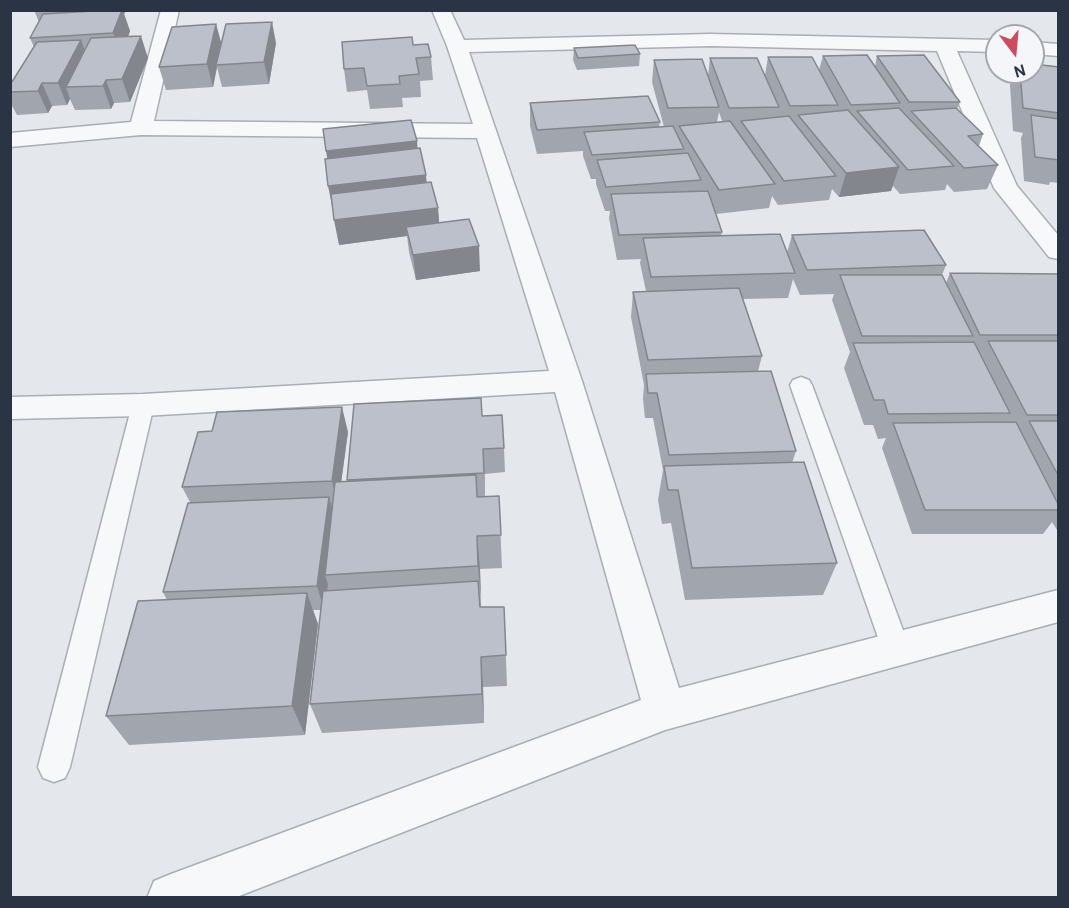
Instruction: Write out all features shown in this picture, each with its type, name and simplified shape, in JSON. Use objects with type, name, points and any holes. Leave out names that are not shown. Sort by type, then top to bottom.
[{"type":"street","points":[[141,128],[170,10]]},
{"type":"street","points":[[441,10],[457,46],[486,130],[567,381],[664,711]]},
{"type":"street","points":[[457,46],[710,40],[985,46]]},
{"type":"street","points":[[945,46],[1006,188],[1059,251]]},
{"type":"street","points":[[10,140],[141,128],[486,130]]},
{"type":"street","points":[[10,408],[143,405],[567,381]]},
{"type":"street","points":[[171,897],[664,711],[1059,606]]},
{"type":"lane","points":[[801,385],[896,649]]},
{"type":"lane","points":[[54,768],[143,405]]},
{"type":"building","points":[[122,10],[113,33],[30,38],[43,14]]},
{"type":"building","points":[[272,22],[264,62],[216,65],[226,24]]},
{"type":"building","points":[[216,24],[207,64],[159,67],[172,27]]},
{"type":"building","points":[[141,36],[122,79],[106,80],[103,86],[66,87],[91,38]]},
{"type":"building","points":[[412,37],[413,45],[428,44],[431,57],[416,58],[419,74],[399,76],[400,84],[367,86],[364,68],[344,69],[342,42]]},
{"type":"building","points":[[81,40],[58,83],[42,83],[38,91],[10,92],[10,85],[37,42]]},
{"type":"building","points":[[635,45],[640,54],[578,58],[574,48]]},
{"type":"building","points":[[867,55],[900,103],[851,105],[823,56]]},
{"type":"building","points":[[924,55],[960,102],[909,102],[877,56]]},
{"type":"building","points":[[768,57],[812,57],[838,105],[790,106]]},
{"type":"building","points":[[710,58],[757,58],[779,107],[729,108]]},
{"type":"building","points":[[702,59],[719,107],[668,108],[654,60]]},
{"type":"building","points":[[1045,65],[1059,67],[1059,113],[1023,108],[1021,84],[1045,84]]},
{"type":"building","points":[[648,96],[660,122],[537,130],[530,103]]},
{"type":"building","points":[[899,108],[954,166],[908,170],[857,111]]},
{"type":"building","points":[[956,108],[983,134],[968,136],[998,165],[964,168],[911,111]]},
{"type":"building","points":[[848,110],[899,167],[846,173],[798,115]]},
{"type":"building","points":[[1031,115],[1059,119],[1059,160],[1035,157]]},
{"type":"building","points":[[789,116],[836,176],[784,181],[741,121]]},
{"type":"building","points":[[411,120],[417,141],[326,151],[323,129]]},
{"type":"building","points":[[730,121],[775,184],[719,190],[679,126]]},
{"type":"building","points":[[673,126],[684,149],[592,155],[584,132]]},
{"type":"building","points":[[420,148],[426,175],[328,186],[325,159]]},
{"type":"building","points":[[688,153],[701,180],[606,187],[597,160]]},
{"type":"building","points":[[431,182],[438,208],[334,220],[331,194]]},
{"type":"building","points":[[708,191],[722,232],[619,235],[611,194]]},
{"type":"building","points":[[469,219],[479,246],[413,255],[406,227]]},
{"type":"building","points":[[924,230],[946,265],[807,270],[792,235]]},
{"type":"building","points":[[780,234],[795,273],[651,277],[643,238]]},
{"type":"building","points":[[950,273],[1059,274],[1059,335],[980,335]]},
{"type":"building","points":[[840,275],[942,275],[973,336],[862,336]]},
{"type":"building","points":[[739,288],[762,356],[648,360],[633,292]]},
{"type":"building","points":[[988,341],[1059,341],[1059,415],[1027,415]]},
{"type":"building","points":[[974,342],[1010,413],[888,414],[884,400],[874,400],[853,343]]},
{"type":"building","points":[[771,371],[796,451],[669,455],[657,393],[648,393],[646,374]]},
{"type":"building","points":[[481,398],[482,416],[502,415],[504,448],[483,449],[484,473],[347,480],[354,404]]},
{"type":"building","points":[[342,407],[332,481],[182,487],[198,432],[212,431],[217,412]]},
{"type":"building","points":[[1029,421],[1059,421],[1059,477]]},
{"type":"building","points":[[1016,422],[1059,510],[925,510],[893,423]]},
{"type":"building","points":[[804,462],[837,563],[692,568],[678,490],[668,490],[664,466]]},
{"type":"building","points":[[476,475],[477,497],[499,496],[501,535],[477,536],[478,566],[325,575],[335,482]]},
{"type":"building","points":[[329,497],[317,586],[163,592],[188,503]]},
{"type":"building","points":[[478,581],[480,607],[504,607],[506,655],[481,657],[482,694],[310,704],[323,591]]},
{"type":"building","points":[[307,593],[292,706],[106,716],[138,601]]}]
